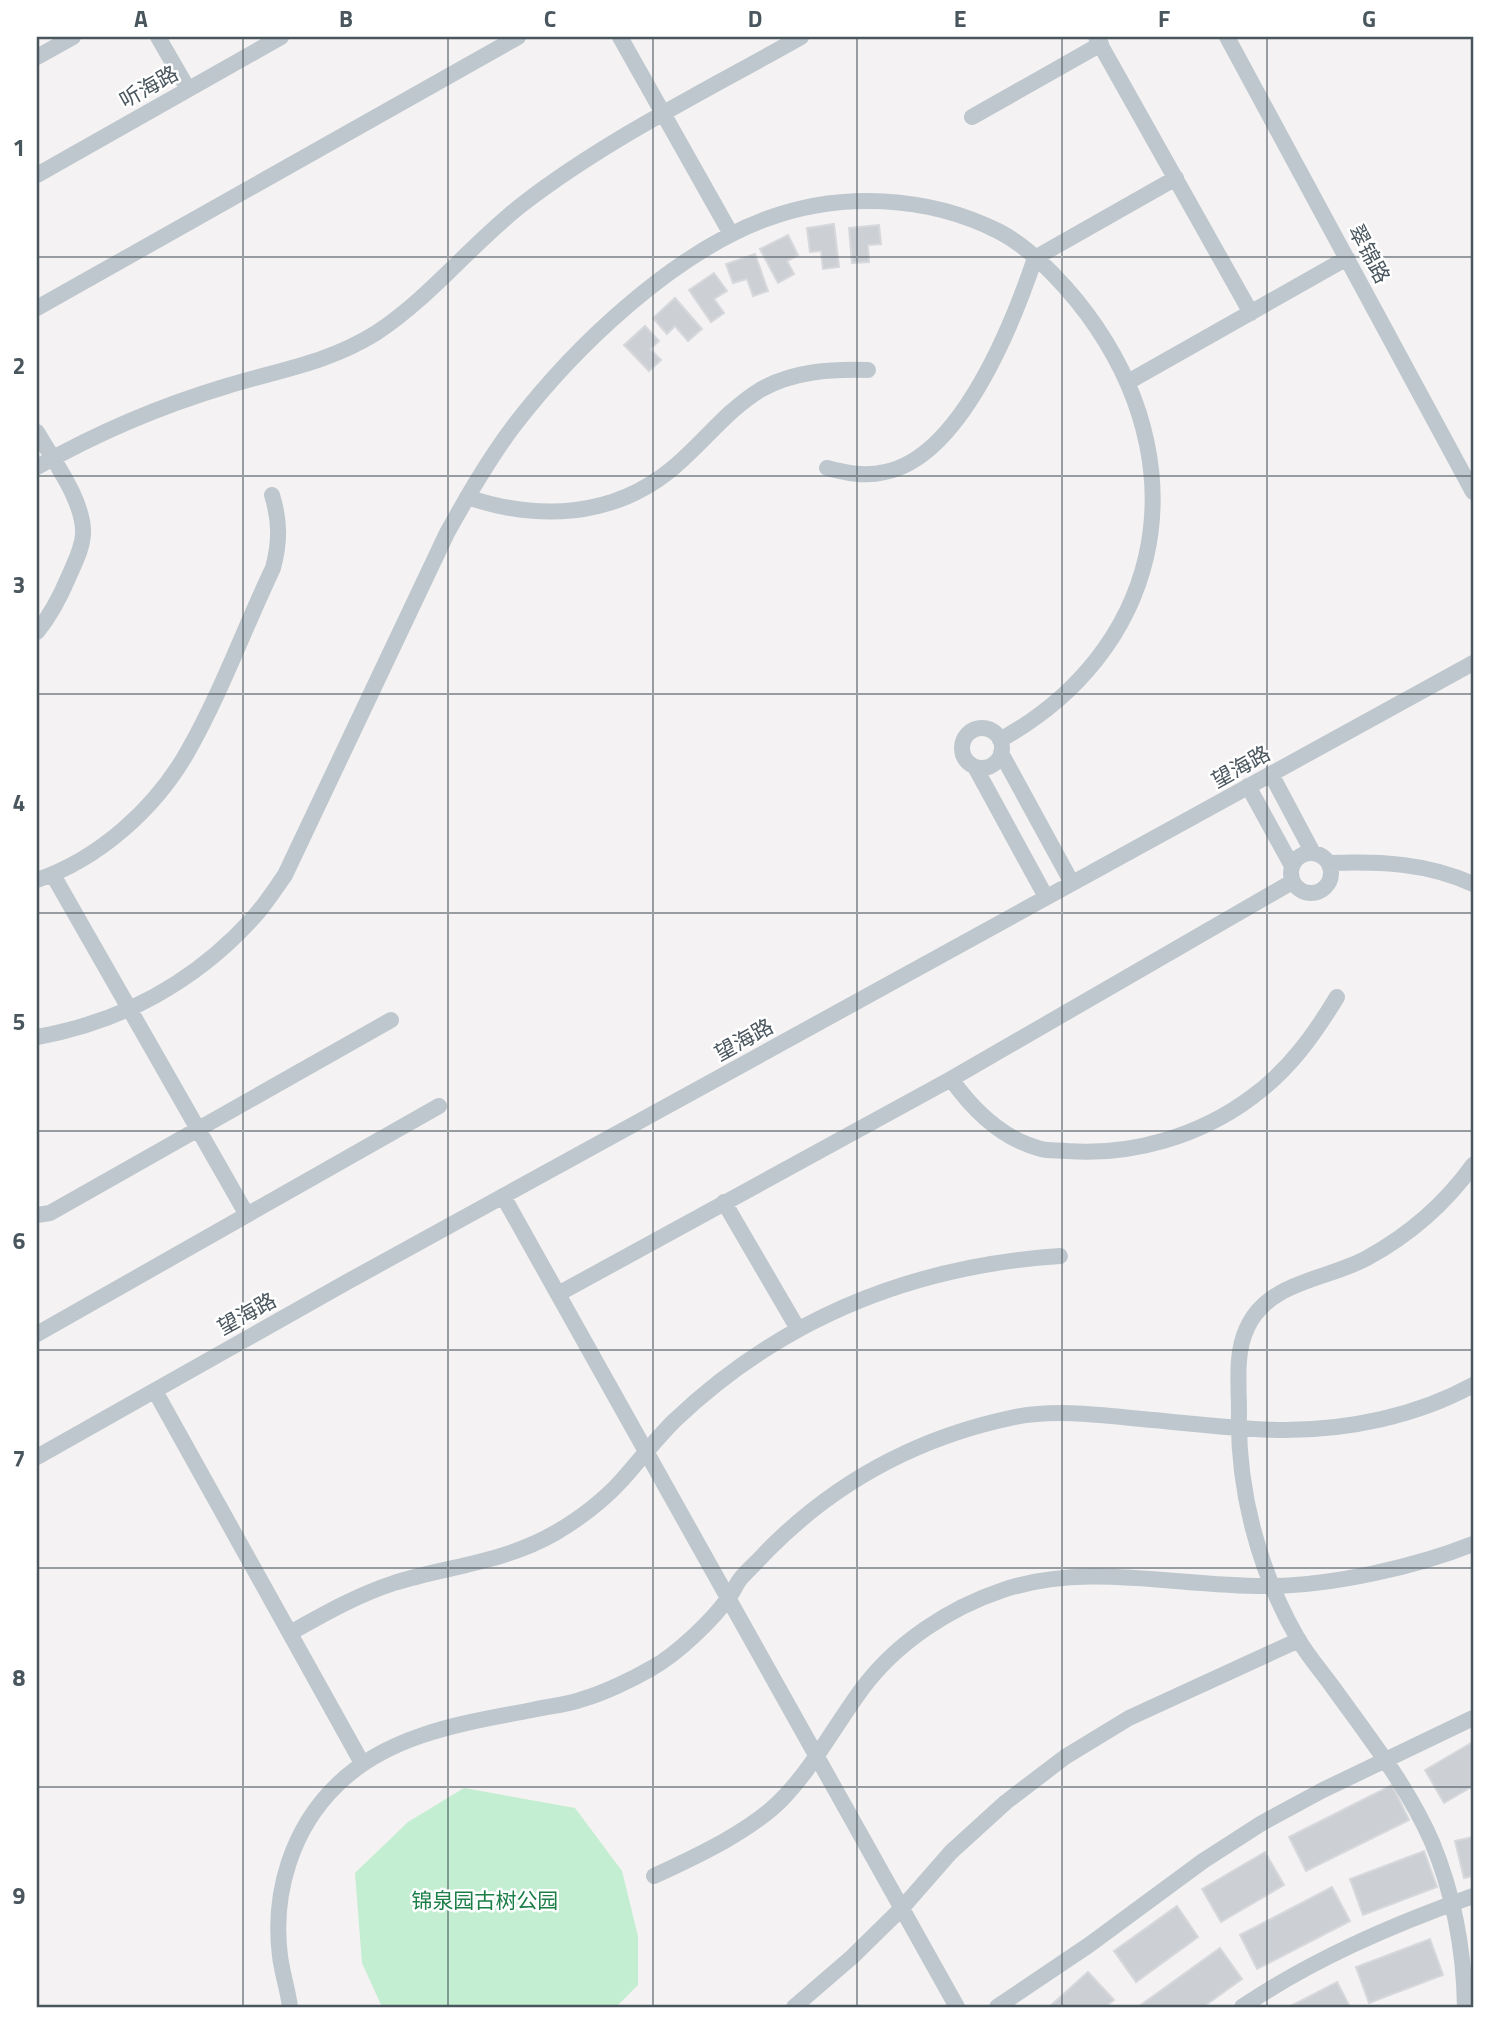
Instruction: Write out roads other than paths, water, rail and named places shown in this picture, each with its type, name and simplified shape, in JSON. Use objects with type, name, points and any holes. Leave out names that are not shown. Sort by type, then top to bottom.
[{"type":"street","points":[[37,57],[72,37]]},
{"type":"street","points":[[158,37],[188,89]]},
{"type":"street","name":"听海路","points":[[37,175],[281,37]]},
{"type":"street","points":[[37,308],[518,37]]},
{"type":"street","points":[[620,37],[731,234]]},
{"type":"street","points":[[37,467],[109,430],[168,405],[291,370],[334,355],[375,333],[413,306],[521,205],[603,148],[801,37]]},
{"type":"street","name":"翠锦路","points":[[1227,37],[1473,492]]},
{"type":"street","points":[[972,117],[1098,41],[1251,313]]},
{"type":"street","points":[[827,468],[856,475],[887,472],[915,461],[939,442],[964,408],[999,348],[1022,298],[1035,258],[1176,178]]},
{"type":"street","points":[[37,1037],[73,1031],[131,1010],[176,985],[217,954],[254,917],[285,875],[447,533],[512,428],[552,379],[596,335],[643,294],[693,257],[731,234],[768,218],[806,207],[846,201],[886,201],[926,206],[965,217],[1002,233],[1035,258],[1087,314],[1110,347],[1128,382],[1145,428],[1153,477],[1152,526],[1142,574],[1124,620],[1097,661],[1064,697],[1001,747],[994,764],[975,767]]},
{"type":"street","points":[[1128,382],[1347,258]]},
{"type":"street","points":[[467,497],[496,507],[558,513],[588,509],[618,500],[672,469],[732,410],[762,389],[796,375],[831,369],[868,370]]},
{"type":"street","points":[[37,432],[78,504],[83,534],[81,549],[63,592],[37,632]]},
{"type":"street","points":[[37,880],[53,875],[93,852],[130,824],[161,790],[187,752],[273,568],[279,531],[272,495]]},
{"type":"street","name":"望海路","points":[[37,1457],[503,1196],[1473,663]]},
{"type":"street","points":[[1046,897],[975,767],[965,760],[962,753],[967,735],[978,729],[985,729],[997,735],[1072,883]]},
{"type":"street","points":[[1271,774],[1313,853]]},
{"type":"street","points":[[558,1294],[951,1079],[1292,874],[1297,859],[1313,853],[1322,856],[1329,863],[1332,874],[1328,884],[1320,892],[1310,894],[1299,891],[1292,874],[1248,786]]},
{"type":"street","points":[[1329,863],[1377,861],[1413,866],[1473,884]]},
{"type":"street","points":[[53,875],[247,1215]]},
{"type":"street","points":[[951,1079],[980,1115],[1020,1141],[1041,1149],[1063,1151],[1130,1149],[1183,1134],[1214,1121],[1252,1098],[1285,1069],[1314,1035],[1337,997]]},
{"type":"street","points":[[37,1215],[50,1213],[391,1020]]},
{"type":"street","points":[[37,1334],[439,1106]]},
{"type":"street","points":[[1465,2007],[1463,1966],[1452,1904],[1432,1842],[1386,1761],[1298,1640],[1272,1586],[1255,1535],[1243,1482],[1238,1428],[1240,1350],[1247,1327],[1260,1308],[1278,1293],[1333,1274],[1396,1241],[1450,1195],[1473,1165]]},
{"type":"street","points":[[503,1196],[957,2007]]},
{"type":"street","points":[[724,1202],[798,1329]]},
{"type":"street","points":[[290,1633],[353,1598],[436,1572],[479,1563],[518,1550],[555,1533],[589,1510],[620,1483],[646,1451],[692,1405],[732,1371],[798,1329],[869,1296],[943,1272],[1021,1259],[1060,1256]]},
{"type":"street","points":[[290,2007],[280,1960],[280,1896],[287,1865],[300,1835],[317,1808],[338,1784],[362,1763],[419,1735],[507,1714],[583,1700],[654,1667],[705,1626],[729,1599],[741,1578],[797,1521],[872,1468],[942,1436],[1018,1416],[1083,1413],[1238,1428],[1331,1428],[1421,1408],[1473,1385]]},
{"type":"street","points":[[155,1391],[362,1763]]},
{"type":"street","points":[[654,1876],[700,1855],[744,1829],[784,1798],[817,1756],[863,1688],[892,1655],[926,1628],[954,1611],[1004,1590],[1046,1580],[1089,1576],[1272,1586],[1339,1579],[1405,1566],[1473,1544]]},
{"type":"street","points":[[794,2007],[852,1958],[902,1908],[951,1852],[1006,1802],[1065,1757],[1129,1718],[1298,1640]]},
{"type":"street","points":[[997,2007],[1089,1945],[1203,1861],[1262,1823],[1323,1790],[1473,1718]]},
{"type":"street","points":[[1242,2007],[1323,1959],[1386,1929],[1473,1896]]},
{"type":"park label","name":"锦泉园古树公园","points":[[485,1901]]}]
